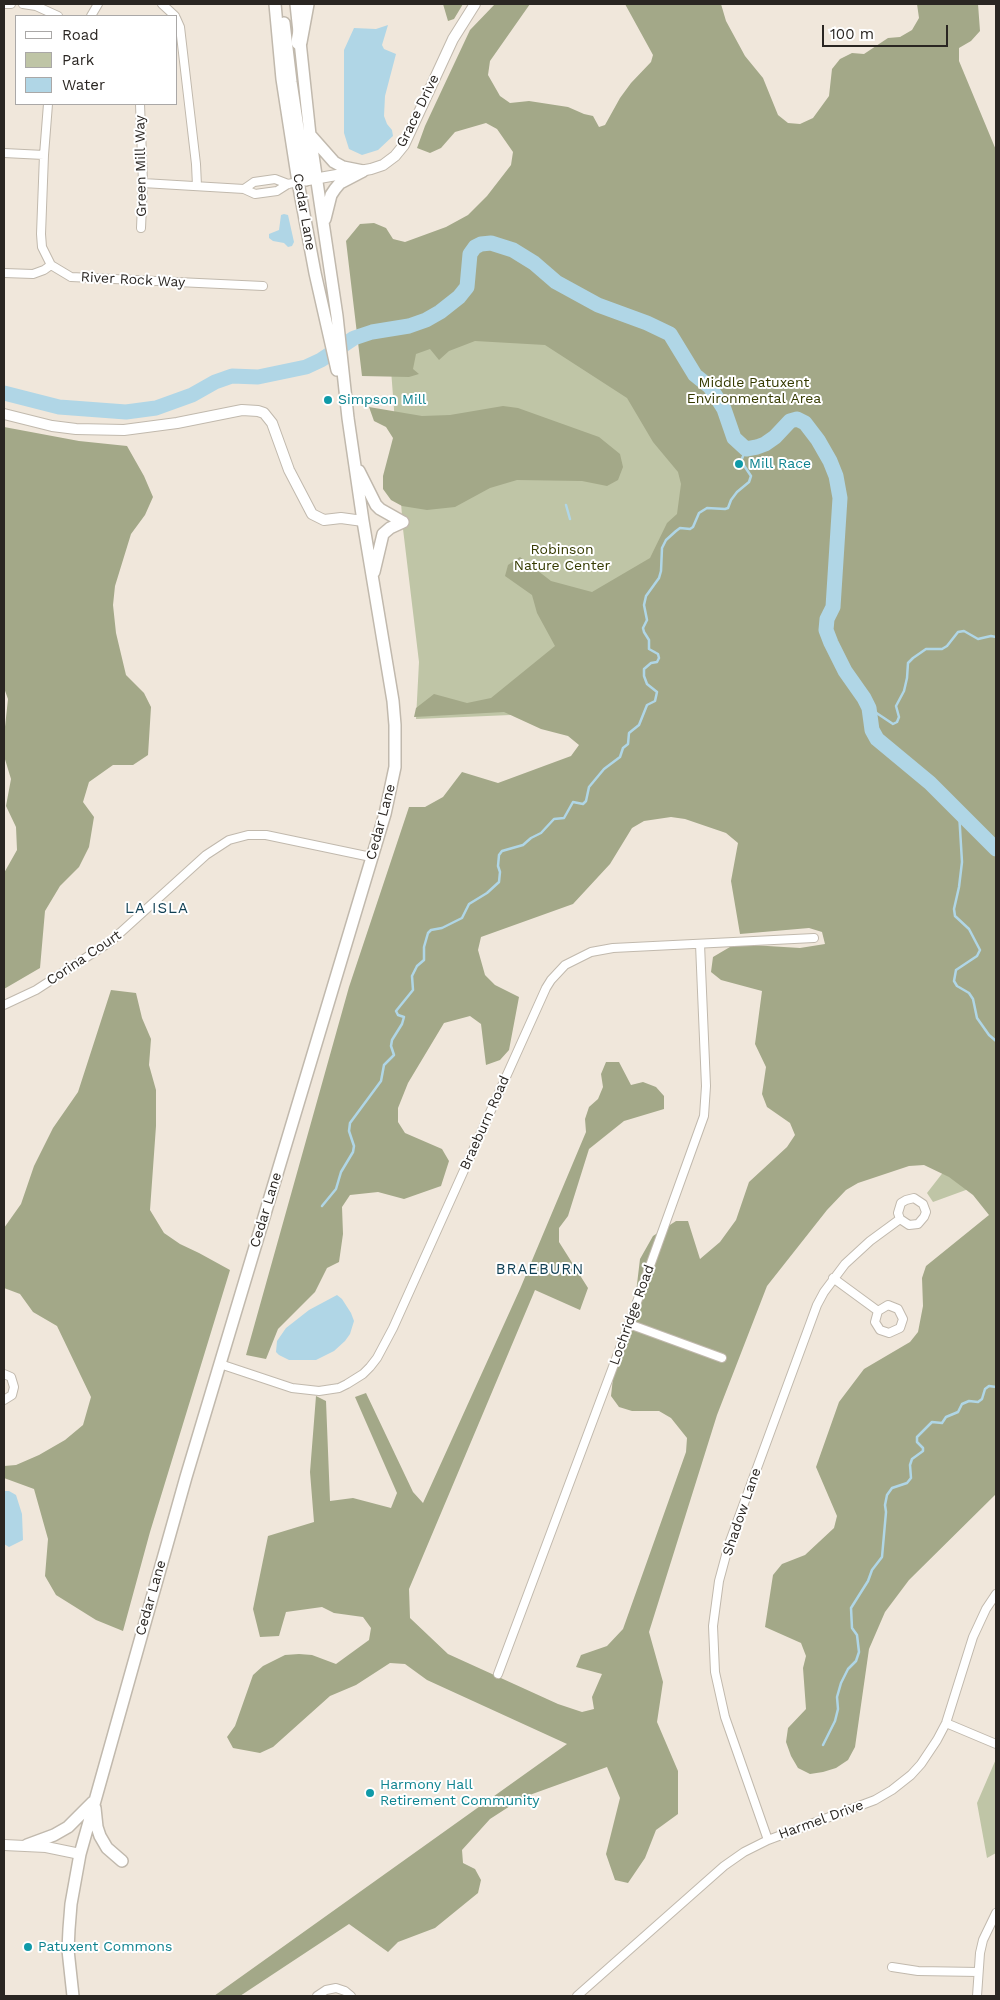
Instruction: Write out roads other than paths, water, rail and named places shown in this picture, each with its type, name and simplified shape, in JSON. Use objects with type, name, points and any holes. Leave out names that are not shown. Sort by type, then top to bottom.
[{"type":"highway","points":[[299,42],[306,4]]},
{"type":"main road","name":"Cedar Lane","points":[[275,4],[282,79],[302,181],[326,326],[348,418]]},
{"type":"main road","points":[[283,4],[302,181]]},
{"type":"main road","name":"Cedar Lane","points":[[73,1996],[68,1950],[69,1929],[71,1904],[80,1854],[136,1651],[391,789],[396,747],[392,701],[354,460],[337,316],[323,225],[302,181],[310,134],[296,4]]},
{"type":"main road","points":[[310,134],[334,162],[363,171]]},
{"type":"main road","points":[[323,225],[329,200],[335,189],[340,183],[363,171]]},
{"type":"main road","points":[[354,460],[376,505],[403,522],[390,528],[383,534],[372,578]]},
{"type":"main road","points":[[27,1845],[54,1836],[68,1827],[94,1801]]},
{"type":"main road","points":[[94,1801],[100,1836],[113,1855],[122,1861]]},
{"type":"street","points":[[4,4],[11,4]]},
{"type":"street","points":[[23,4],[36,6],[56,15]]},
{"type":"street","points":[[92,15],[98,4]]},
{"type":"street","points":[[162,4],[174,15]]},
{"type":"street","name":"Grace Drive","points":[[302,181],[363,171],[387,162],[404,145],[453,39],[475,4]]},
{"type":"street","points":[[178,22],[183,46],[197,186]]},
{"type":"street","points":[[4,272],[34,274],[51,265],[42,247],[41,234],[48,105]]},
{"type":"street","name":"Green Mill Way","points":[[140,105],[143,184],[141,228]]},
{"type":"street","points":[[4,153],[44,155]]},
{"type":"street","points":[[244,189],[254,182],[275,179],[302,181]]},
{"type":"street","points":[[143,184],[244,189],[255,194],[277,191],[302,181]]},
{"type":"street","name":"River Rock Way","points":[[51,265],[71,277],[263,286]]},
{"type":"street","points":[[4,414],[52,426],[124,430],[177,423],[242,410],[258,411],[264,413],[272,423],[289,470],[312,514],[324,520],[341,518],[363,521]]},
{"type":"street","name":"Corina Court","points":[[4,1005],[36,990],[110,942],[206,855],[229,840],[248,835],[266,835],[371,858]]},
{"type":"street","name":"Braeburn Road","points":[[220,1364],[292,1388],[307,1391],[328,1391],[338,1388],[363,1374],[377,1358],[551,980],[565,965],[591,952],[613,948],[814,938]]},
{"type":"street","name":"Lochridge Road","points":[[498,1674],[629,1324],[704,1116],[706,1086],[700,944]]},
{"type":"street","name":"Shadow Lane","points":[[768,1840],[720,1697],[715,1672],[713,1649],[719,1581],[729,1544],[811,1319],[824,1292],[833,1278],[856,1253],[900,1219]]},
{"type":"street","points":[[833,1278],[878,1310]]},
{"type":"street","points":[[629,1324],[722,1358]]},
{"type":"street","points":[[4,1374],[11,1378],[14,1387],[12,1394],[4,1400]]},
{"type":"street","name":"Harmel Drive","points":[[577,1996],[724,1866],[744,1852],[768,1840],[861,1806],[892,1790],[921,1764],[938,1740],[946,1722],[974,1637],[986,1609],[996,1594]]},
{"type":"street","points":[[946,1722],[996,1744]]},
{"type":"street","points":[[4,1845],[46,1846],[80,1854]]},
{"type":"street","points":[[977,1996],[978,1972],[983,1940],[996,1913]]},
{"type":"street","points":[[892,1967],[918,1971],[978,1972]]},
{"type":"street","points":[[317,1996],[326,1990],[336,1988],[345,1991],[351,1996]]},
{"type":"water","points":[[388,25],[382,45],[384,49],[396,54],[385,96],[384,116],[392,130],[393,136],[378,150],[362,155],[349,149],[344,133],[344,50],[354,28],[376,29]]},
{"type":"water","points":[[281,215],[288,215],[294,242],[292,246],[288,247],[284,243],[273,241],[269,238],[269,234],[279,230]]},
{"type":"water","points":[[337,1295],[342,1299],[354,1321],[350,1334],[345,1341],[334,1351],[316,1360],[289,1360],[276,1352],[277,1341],[286,1328],[309,1310]]},
{"type":"water","points":[[4,1491],[9,1491],[16,1495],[22,1514],[23,1540],[9,1547],[4,1544]]},
{"type":"waterway","points":[[4,393],[59,407],[126,412],[156,408],[192,395],[215,382],[232,376],[258,377],[306,367],[321,360],[354,338],[372,332],[409,326],[426,320],[440,312],[459,297],[467,287],[470,254],[475,247],[491,243],[513,250],[534,263],[556,282],[598,305],[647,323],[670,334],[695,375],[710,387],[724,409],[734,438],[746,449],[765,444],[775,437],[790,421],[797,419],[805,423],[818,440],[830,461],[836,476],[840,498],[833,607],[827,619],[826,630],[831,643],[845,671],[869,708],[872,730],[877,739],[930,783],[996,849]]},
{"type":"waterway","points":[[322,1206],[336,1189],[341,1172],[353,1152],[354,1146],[349,1131],[350,1123],[381,1081],[384,1065],[394,1055],[391,1046],[392,1040],[404,1017],[398,1015],[396,1011],[413,990],[412,976],[417,966],[424,960],[424,947],[428,933],[431,930],[442,928],[462,918],[469,904],[487,893],[499,882],[499,855],[502,851],[523,845],[541,833],[554,819],[564,818],[573,802],[583,804],[586,801],[589,787],[604,769],[620,757],[623,748],[628,744],[629,733],[639,725],[647,705],[655,701],[657,692],[647,684],[644,669],[651,663],[657,662],[659,658],[658,654],[649,649],[649,640],[644,632],[643,628],[647,620],[644,605],[646,596],[659,578],[662,548],[666,540],[680,528],[690,529],[693,527],[699,513],[707,508],[728,508],[731,500],[749,482],[751,476],[741,461],[746,449]]},
{"type":"waterway","points":[[566,505],[570,519]]},
{"type":"waterway","points":[[869,708],[893,724],[897,722],[899,717],[896,706],[904,691],[908,663],[913,658],[926,649],[942,649],[947,646],[958,632],[964,631],[978,639],[991,636],[996,637]]},
{"type":"waterway","points":[[959,812],[962,862],[954,909],[955,916],[969,929],[980,950],[977,956],[956,970],[954,981],[957,986],[969,993],[973,999],[977,1018],[989,1035],[996,1041]]},
{"type":"waterway","points":[[823,1745],[835,1721],[838,1709],[837,1697],[841,1683],[848,1669],[856,1661],[859,1652],[857,1635],[852,1628],[851,1608],[868,1581],[872,1570],[882,1557],[887,1495],[892,1488],[907,1483],[911,1478],[910,1465],[912,1459],[923,1451],[923,1448],[917,1442],[917,1437],[932,1422],[942,1423],[946,1417],[958,1412],[962,1404],[969,1401],[978,1402],[982,1399],[985,1389],[989,1386],[996,1387]]},
{"type":"place","name":"Simpson Mill","points":[[328,400]]},
{"type":"place","name":"Mill Race","points":[[739,464]]},
{"type":"place","name":"Harmony Hall Retirement Community","points":[[370,1793]]},
{"type":"place","name":"Patuxent Commons","points":[[28,1947]]},
{"type":"district","name":"LA ISLA","points":[[157,909]]},
{"type":"district","name":"BRAEBURN","points":[[540,1270]]},
{"type":"park label","name":"Middle Patuxent Environmental Area","points":[[754,392]]},
{"type":"park label","name":"Robinson Nature Center","points":[[562,558]]}]
